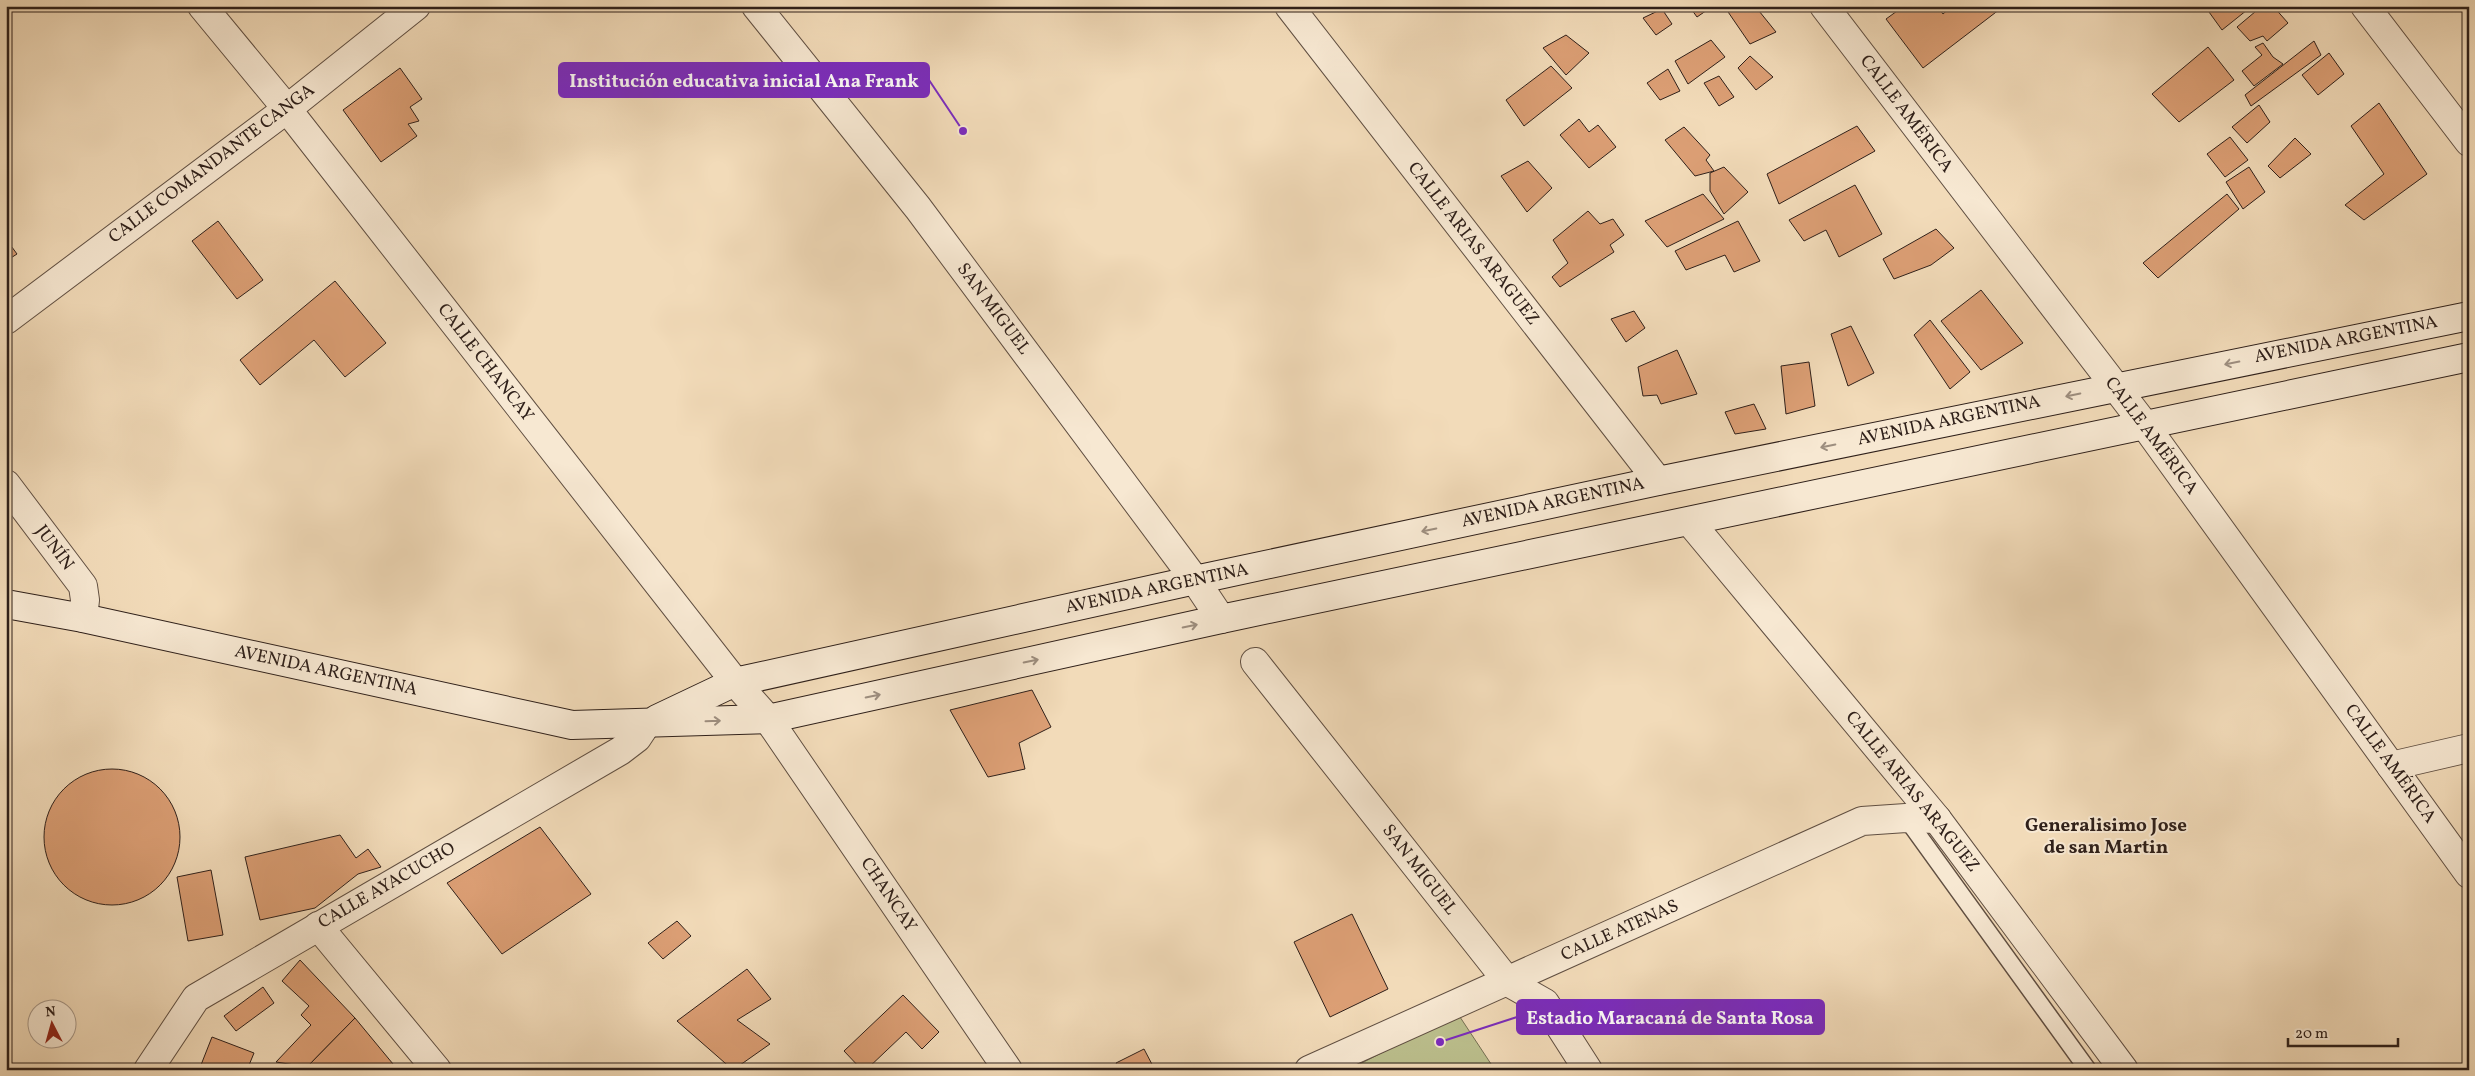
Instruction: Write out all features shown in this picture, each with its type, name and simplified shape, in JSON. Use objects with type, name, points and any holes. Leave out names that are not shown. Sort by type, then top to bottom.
[{"type":"street","name":"CALLE CHANCAY","points":[[202,6],[287,108],[735,682],[768,719]]},
{"type":"street","name":"CALLE COMANDANTE CANGA","points":[[6,320],[287,108],[416,6]]},
{"type":"street","name":"SAN MIGUEL","points":[[756,6],[918,208],[1195,580],[1221,620]]},
{"type":"street","name":"CALLE ARIAS ARAGUEZ","points":[[1289,6],[1658,481]]},
{"type":"street","name":"CALLE AMÉRICA","points":[[1824,6],[2144,424],[2469,874]]},
{"type":"street","points":[[2365,6],[2469,142]]},
{"type":"street","name":"AVENIDA ARGENTINA","points":[[646,723],[735,682],[1195,580],[1658,481],[2469,316]]},
{"type":"street","name":"AVENIDA ARGENTINA","points":[[6,604],[84,618],[572,724],[768,719],[1221,620],[2469,357]]},
{"type":"street","name":"JUNÍN","points":[[6,484],[83,586],[85,600],[84,618]]},
{"type":"street","name":"CALLE ARIAS ARAGUEZ","points":[[1690,522],[1937,819],[2124,1070]]},
{"type":"street","name":"SAN MIGUEL","points":[[1255,662],[1508,982],[1545,1003],[1588,1070]]},
{"type":"street","name":"CHANCAY","points":[[768,719],[1008,1070]]},
{"type":"street","name":"CALLE AYACUCHO","points":[[148,1070],[196,998],[620,751],[638,738],[646,723]]},
{"type":"street","points":[[2391,766],[2469,748]]},
{"type":"street","name":"CALLE ATENAS","points":[[1309,1070],[1862,821],[1906,818],[1937,819]]},
{"type":"street","points":[[318,926],[437,1070]]},
{"type":"lane","points":[[1906,818],[2088,1070]]},
{"type":"green space","points":[[1458,1014],[1495,1070],[1348,1070]]},
{"type":"building","points":[[1689,6],[1713,6],[1697,17]]},
{"type":"building","points":[[1724,6],[1755,6],[1776,32],[1750,44]]},
{"type":"building","points":[[1904,6],[1937,6],[1943,14],[1952,6],[2004,6],[1923,68],[1886,19]]},
{"type":"building","points":[[2217,6],[2252,6],[2222,30],[2209,12]]},
{"type":"building","points":[[2262,6],[2273,6],[2288,23],[2267,41],[2263,36],[2250,41],[2237,27]]},
{"type":"building","points":[[1662,9],[1672,24],[1656,35],[1643,18]]},
{"type":"building","points":[[1566,35],[1589,53],[1566,75],[1543,48]]},
{"type":"building","points":[[1711,40],[1725,57],[1688,84],[1675,61]]},
{"type":"building","points":[[2314,41],[2321,55],[2251,106],[2245,95]]},
{"type":"building","points":[[2263,43],[2273,57],[2283,64],[2254,86],[2242,71],[2262,55],[2255,47]]},
{"type":"building","points":[[2208,47],[2234,80],[2179,122],[2152,94]]},
{"type":"building","points":[[2329,53],[2344,74],[2318,95],[2302,75]]},
{"type":"building","points":[[1750,56],[1773,77],[1756,90],[1738,68]]},
{"type":"building","points":[[1551,66],[1572,88],[1524,126],[1506,100]]},
{"type":"building","points":[[400,68],[422,99],[410,107],[419,121],[408,124],[417,136],[381,162],[343,110]]},
{"type":"building","points":[[1668,69],[1680,91],[1660,100],[1647,83]]},
{"type":"building","points":[[1719,76],[1734,97],[1719,106],[1704,83]]},
{"type":"building","points":[[2379,103],[2427,174],[2364,220],[2345,205],[2384,174],[2351,126]]},
{"type":"building","points":[[2259,105],[2270,122],[2247,143],[2232,127]]},
{"type":"building","points":[[1579,119],[1589,132],[1598,125],[1616,147],[1589,168],[1560,135]]},
{"type":"building","points":[[1857,126],[1875,151],[1779,204],[1767,174]]},
{"type":"building","points":[[1684,127],[1710,155],[1706,160],[1714,171],[1695,176],[1665,140]]},
{"type":"building","points":[[2230,137],[2248,160],[2225,177],[2207,154]]},
{"type":"building","points":[[2295,138],[2311,154],[2280,178],[2268,166]]},
{"type":"building","points":[[1528,161],[1552,188],[1527,212],[1501,176]]},
{"type":"building","points":[[1724,167],[1748,192],[1724,214],[1710,191],[1710,173]]},
{"type":"building","points":[[2249,167],[2265,192],[2243,209],[2226,182]]},
{"type":"building","points":[[1855,185],[1882,234],[1839,257],[1826,230],[1804,241],[1789,220]]},
{"type":"building","points":[[1703,194],[1724,219],[1667,247],[1645,221]]},
{"type":"building","points":[[2227,194],[2239,209],[2158,278],[2143,263]]},
{"type":"building","points":[[1588,211],[1600,224],[1613,219],[1624,235],[1610,245],[1614,252],[1560,287],[1552,277],[1568,263],[1553,240]]},
{"type":"building","points":[[218,221],[263,280],[237,299],[192,241]]},
{"type":"building","points":[[1738,221],[1760,261],[1734,272],[1725,255],[1686,270],[1675,251]]},
{"type":"building","points":[[1936,229],[1954,248],[1931,265],[1894,279],[1883,259]]},
{"type":"building","points":[[6,239],[17,254],[6,261]]},
{"type":"building","points":[[335,281],[386,343],[345,377],[314,340],[260,385],[240,360]]},
{"type":"building","points":[[1981,290],[2023,343],[1981,370],[1941,321]]},
{"type":"building","points":[[1634,311],[1645,328],[1626,342],[1611,319]]},
{"type":"building","points":[[1930,320],[1970,372],[1950,389],[1914,335]]},
{"type":"building","points":[[1851,326],[1874,373],[1848,386],[1831,334]]},
{"type":"building","points":[[1677,350],[1697,394],[1661,404],[1657,395],[1643,396],[1638,367]]},
{"type":"building","points":[[1809,362],[1815,406],[1786,414],[1781,366]]},
{"type":"building","points":[[1754,404],[1766,429],[1735,434],[1725,412]]},
{"type":"building","points":[[1032,690],[1051,727],[1019,743],[1025,769],[988,777],[950,710]]},
{"type":"building","points":[[112,769],[138,774],[150,780],[160,789],[169,799],[175,811],[180,837],[175,863],[169,875],[160,885],[150,894],[138,900],[112,905],[86,900],[74,894],[64,885],[55,875],[49,863],[44,837],[49,811],[55,799],[64,789],[74,780],[86,774]]},
{"type":"building","points":[[540,827],[591,894],[502,954],[447,883]]},
{"type":"building","points":[[340,835],[356,858],[368,849],[381,867],[358,874],[315,908],[260,920],[245,857]]},
{"type":"building","points":[[211,870],[223,935],[188,941],[177,877]]},
{"type":"building","points":[[1352,914],[1388,989],[1330,1017],[1294,942]]},
{"type":"building","points":[[677,921],[691,936],[663,959],[648,943]]},
{"type":"building","points":[[300,960],[355,1018],[307,1067],[276,1062],[311,1025],[301,1015],[309,1006],[282,981]]},
{"type":"building","points":[[747,969],[771,999],[737,1020],[770,1044],[733,1070],[677,1021]]},
{"type":"building","points":[[263,987],[274,1003],[236,1031],[224,1016]]},
{"type":"building","points":[[903,995],[939,1032],[922,1049],[906,1032],[866,1070],[862,1070],[844,1051]]},
{"type":"building","points":[[355,1018],[398,1070],[367,1070],[364,1067],[361,1070],[313,1070],[307,1067]]},
{"type":"building","points":[[212,1037],[254,1053],[247,1070],[199,1070]]},
{"type":"building","points":[[1144,1049],[1155,1070],[1120,1070],[1116,1063]]},
{"type":"place","name":"Institución educativa inicial Ana Frank","points":[[963,131]]},
{"type":"place","name":"Estadio Maracaná de Santa Rosa","points":[[1440,1042]]},
{"type":"district","name":"Generalisimo Jose de san Martin","points":[[2106,837]]}]
